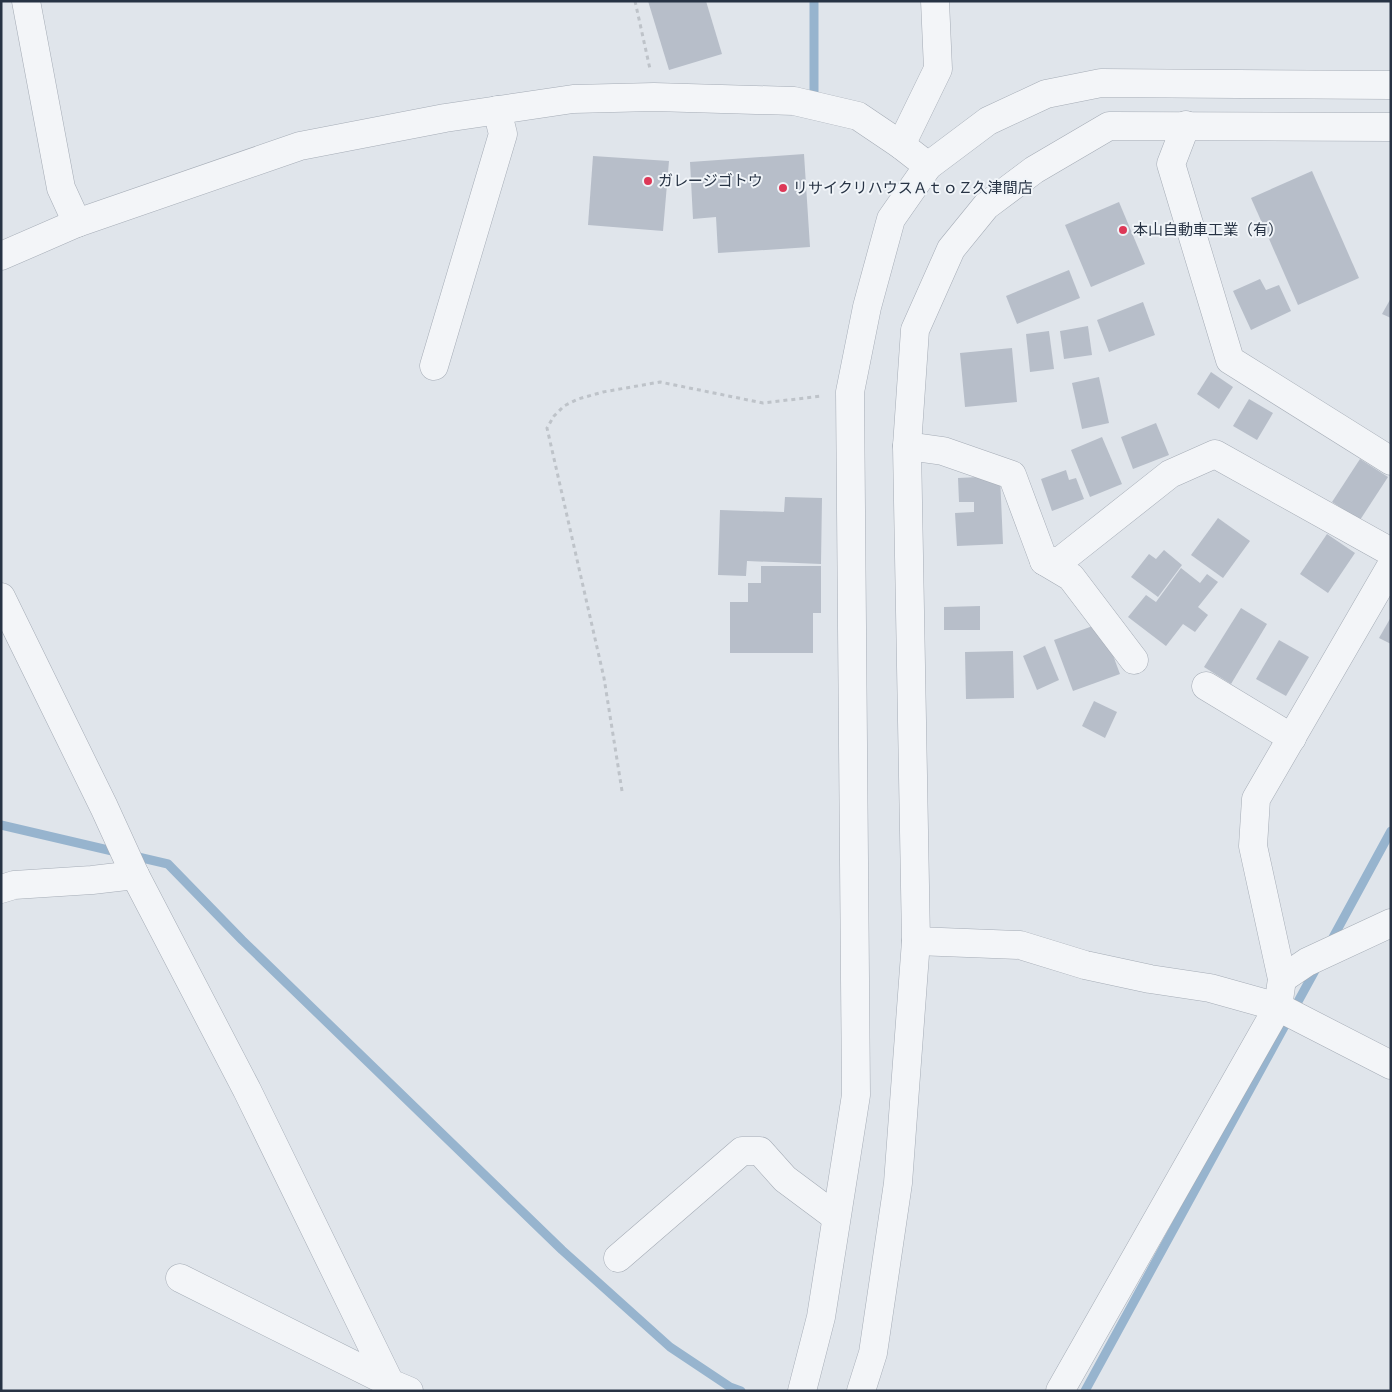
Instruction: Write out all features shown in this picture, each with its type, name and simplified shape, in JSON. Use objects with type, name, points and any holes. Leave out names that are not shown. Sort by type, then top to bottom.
[{"type":"street","points":[[26,1],[61,188],[77,223]]},
{"type":"street","points":[[901,146],[938,69],[935,1]]},
{"type":"street","points":[[802,1391],[821,1317],[856,1095],[850,392],[867,307],[892,219],[928,166],[988,121],[1046,94],[1101,83],[1391,85]]},
{"type":"street","points":[[1,256],[77,223],[300,146],[445,118],[573,99],[654,97],[794,101],[858,116],[928,166]]},
{"type":"street","points":[[434,366],[503,134],[497,110]]},
{"type":"street","points":[[1186,125],[1171,164],[1230,360],[1391,461]]},
{"type":"street","points":[[861,1391],[873,1353],[898,1183],[916,941],[907,446],[915,330],[951,249],[986,206],[1034,170],[1109,126],[1391,127]]},
{"type":"street","points":[[907,446],[943,451],[1012,475],[1044,561],[1071,577],[1134,660]]},
{"type":"street","points":[[1044,561],[1060,561],[1170,474],[1215,454],[1391,552]]},
{"type":"street","points":[[1060,1391],[1278,1007],[1282,979],[1253,846],[1256,799],[1391,566]]},
{"type":"street","points":[[1,597],[136,875],[400,1387]]},
{"type":"street","points":[[1206,686],[1292,738]]},
{"type":"street","points":[[1,889],[14,884],[92,880],[136,875]]},
{"type":"street","points":[[1282,979],[1307,962],[1391,923]]},
{"type":"street","points":[[916,941],[1020,945],[1084,965],[1210,988],[1278,1007],[1391,1065]]},
{"type":"street","points":[[618,1258],[742,1151],[760,1151],[785,1179],[836,1217]]},
{"type":"street","points":[[180,1278],[400,1387]]},
{"type":"path","points":[[634,1],[653,78],[654,97]]},
{"type":"path","points":[[622,791],[604,678],[547,428],[554,416],[564,406],[578,399],[603,392],[660,382],[763,403],[850,392]]},
{"type":"building","points":[[648,1],[706,1],[722,54],[669,70]]},
{"type":"building","points":[[804,154],[810,247],[718,253],[716,217],[693,219],[690,162]]},
{"type":"building","points":[[593,156],[669,161],[663,231],[588,225]]},
{"type":"building","points":[[1312,171],[1359,278],[1298,305],[1251,198]]},
{"type":"building","points":[[1119,202],[1145,264],[1091,287],[1065,225]]},
{"type":"building","points":[[1069,270],[1080,298],[1017,324],[1006,296]]},
{"type":"building","points":[[1260,279],[1266,290],[1279,285],[1291,311],[1251,330],[1233,291]]},
{"type":"building","points":[[1391,298],[1391,318],[1382,314]]},
{"type":"building","points":[[1143,302],[1155,335],[1109,352],[1097,320]]},
{"type":"building","points":[[1088,326],[1092,355],[1064,359],[1060,331]]},
{"type":"building","points":[[1049,331],[1054,369],[1030,372],[1026,334]]},
{"type":"building","points":[[1012,348],[1017,402],[965,407],[960,353]]},
{"type":"building","points":[[1211,372],[1233,387],[1219,409],[1197,394]]},
{"type":"building","points":[[1099,377],[1109,423],[1082,429],[1072,383]]},
{"type":"building","points":[[1249,399],[1273,413],[1257,440],[1233,426]]},
{"type":"building","points":[[1156,423],[1169,455],[1133,469],[1121,437]]},
{"type":"building","points":[[1102,437],[1122,484],[1090,497],[1071,450]]},
{"type":"building","points":[[1360,459],[1388,477],[1360,520],[1332,502]]},
{"type":"building","points":[[1066,470],[1069,480],[1076,478],[1084,499],[1052,511],[1041,479]]},
{"type":"building","points":[[1000,476],[1003,544],[957,546],[955,513],[974,512],[974,502],[959,502],[958,478]]},
{"type":"building","points":[[785,497],[822,498],[821,564],[747,561],[746,576],[718,575],[720,510],[784,512]]},
{"type":"building","points":[[1218,518],[1250,541],[1223,578],[1191,555]]},
{"type":"building","points":[[1327,534],[1355,553],[1328,593],[1300,574]]},
{"type":"building","points":[[1164,550],[1182,565],[1158,597],[1131,577],[1149,554],[1156,559]]},
{"type":"building","points":[[761,566],[821,566],[821,613],[813,613],[813,653],[730,653],[730,602],[748,602],[748,583],[761,583]]},
{"type":"building","points":[[1181,568],[1200,583],[1207,574],[1218,582],[1198,607],[1208,615],[1195,632],[1183,624],[1166,646],[1128,617],[1146,595],[1156,602]]},
{"type":"building","points":[[980,606],[980,630],[944,630],[944,607]]},
{"type":"building","points":[[1241,608],[1267,624],[1231,684],[1204,667]]},
{"type":"building","points":[[1391,617],[1391,644],[1379,638]]},
{"type":"building","points":[[1101,623],[1120,674],[1073,691],[1054,640]]},
{"type":"building","points":[[1279,640],[1309,657],[1286,696],[1256,679]]},
{"type":"building","points":[[1045,646],[1059,680],[1037,690],[1023,656]]},
{"type":"building","points":[[1013,651],[1014,698],[966,699],[965,652]]},
{"type":"building","points":[[1094,701],[1117,712],[1105,738],[1082,726]]},
{"type":"waterway","points":[[814,1],[814,102]]},
{"type":"waterway","points":[[1,825],[168,864],[242,940],[562,1250],[670,1347],[730,1387],[741,1391]]},
{"type":"waterway","points":[[1330,943],[1391,831]]},
{"type":"waterway","points":[[1085,1391],[1318,965]]},
{"type":"place","name":"ガレージゴトウ","points":[[648,181]]},
{"type":"place","name":"リサイクリハウスＡｔｏＺ久津間店","points":[[783,188]]},
{"type":"place","name":"本山自動車工業（有）","points":[[1123,230]]}]
